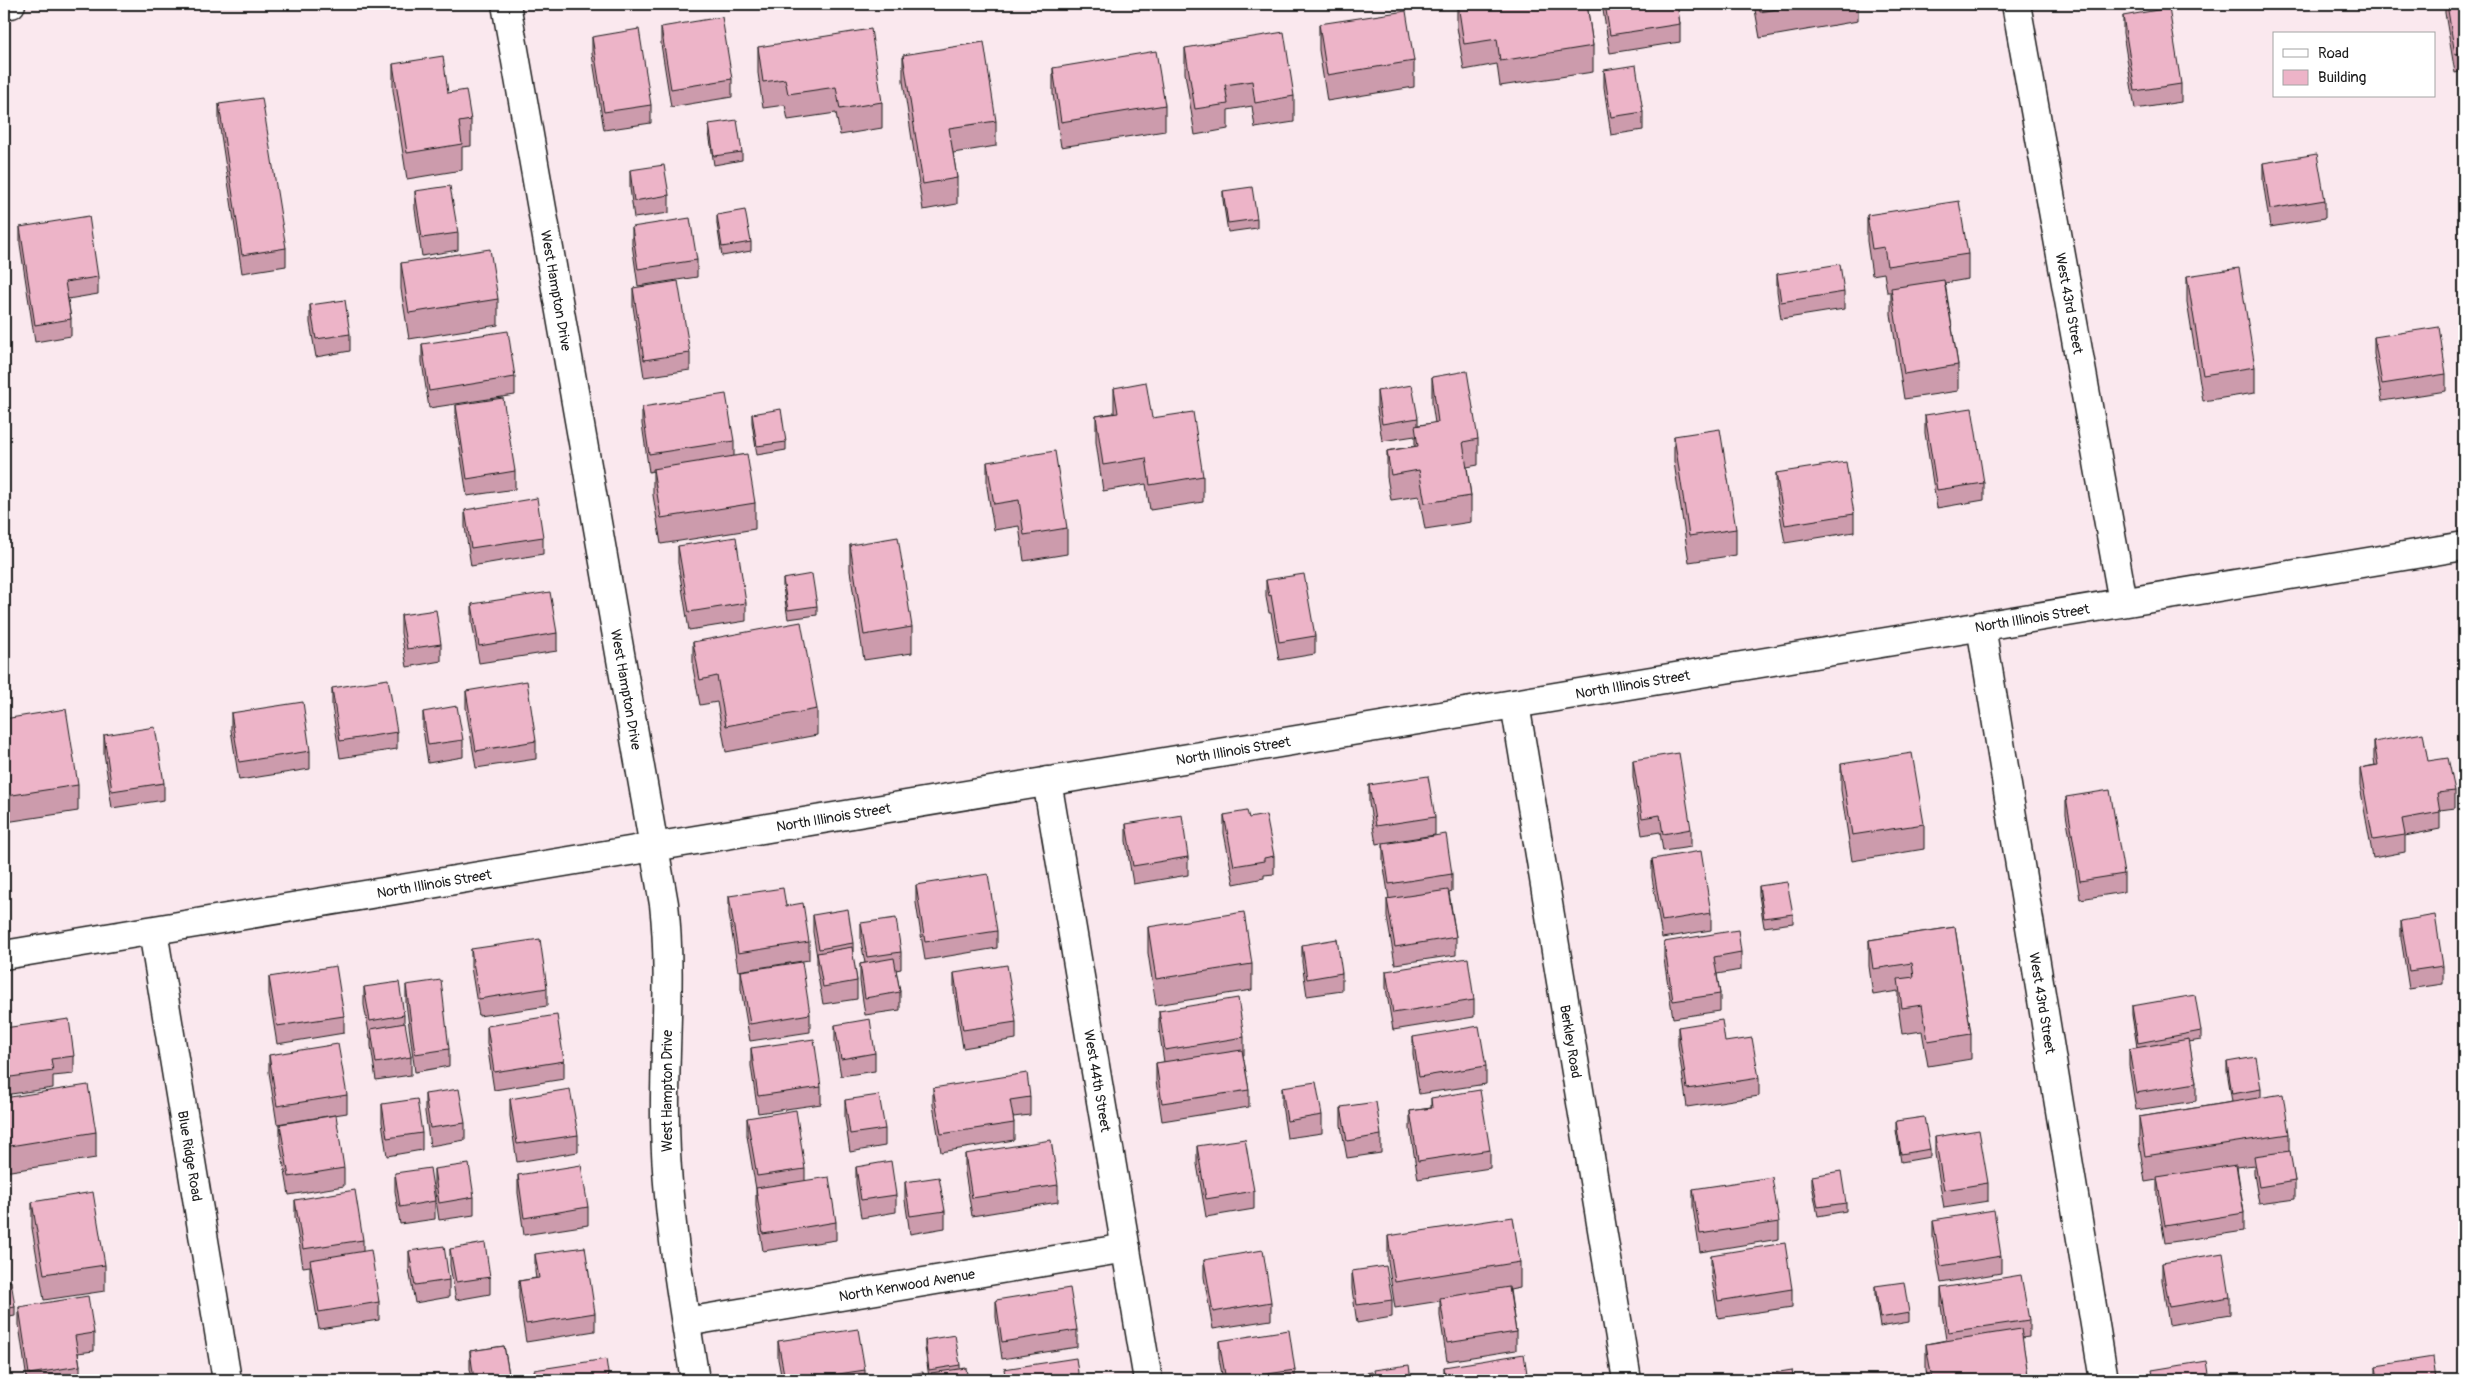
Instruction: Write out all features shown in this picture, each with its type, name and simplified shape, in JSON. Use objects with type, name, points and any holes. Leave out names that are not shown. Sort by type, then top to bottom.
[{"type":"street","points":[[4,5],[11,4]]},
{"type":"street","name":"West Hampton Drive","points":[[506,4],[652,847],[664,904],[667,947],[665,1120],[668,1192],[695,1380]]},
{"type":"street","name":"West 43rd Street","points":[[2016,4],[2123,602]]},
{"type":"street","name":"North Illinois Street","points":[[4,956],[2464,546]]},
{"type":"street","name":"West 43rd Street","points":[[1981,626],[2104,1380]]},
{"type":"street","name":"Berkley Road","points":[[1515,704],[1627,1380]]},
{"type":"street","name":"West 44th Street","points":[[1047,781],[1148,1380]]},
{"type":"street","name":"Blue Ridge Road","points":[[153,931],[227,1380]]},
{"type":"street","name":"North Kenwood Avenue","points":[[686,1322],[1126,1248]]},
{"type":"building","points":[[1458,4],[1587,4],[1593,46],[1500,61],[1497,39],[1464,44]]},
{"type":"building","points":[[1605,4],[1677,4],[1680,24],[1610,35]]},
{"type":"building","points":[[1759,4],[1807,4],[1760,12]]},
{"type":"building","points":[[2447,4],[2464,4],[2464,53],[2455,55]]},
{"type":"building","points":[[2169,8],[2181,84],[2135,91],[2123,16]]},
{"type":"building","points":[[1406,11],[1414,61],[1327,75],[1319,24]]},
{"type":"building","points":[[722,17],[732,79],[671,89],[661,27]]},
{"type":"building","points":[[639,29],[651,105],[604,112],[592,37]]},
{"type":"building","points":[[871,29],[882,102],[840,109],[836,87],[788,94],[785,79],[763,82],[758,47]]},
{"type":"building","points":[[1284,32],[1294,96],[1255,103],[1252,81],[1225,85],[1228,104],[1195,109],[1185,48]]},
{"type":"building","points":[[984,42],[996,121],[949,128],[957,178],[923,184],[903,55]]},
{"type":"building","points":[[1156,51],[1165,105],[1061,122],[1053,68]]},
{"type":"building","points":[[443,56],[448,93],[466,90],[471,120],[459,122],[462,144],[407,153],[393,64]]},
{"type":"building","points":[[1636,65],[1643,112],[1611,117],[1604,70]]},
{"type":"building","points":[[262,98],[286,248],[242,255],[219,104]]},
{"type":"building","points":[[737,120],[742,152],[714,156],[709,124]]},
{"type":"building","points":[[2317,154],[2325,200],[2270,209],[2263,163]]},
{"type":"building","points":[[664,165],[669,195],[634,201],[630,170]]},
{"type":"building","points":[[450,186],[458,233],[422,238],[415,191]]},
{"type":"building","points":[[1252,187],[1257,219],[1228,223],[1223,191]]},
{"type":"building","points":[[1959,201],[1968,254],[1887,266],[1884,247],[1872,249],[1867,215]]},
{"type":"building","points":[[745,210],[751,242],[722,247],[717,215]]},
{"type":"building","points":[[89,216],[98,277],[65,282],[71,319],[35,325],[20,227]]},
{"type":"building","points":[[690,218],[697,260],[638,269],[632,227]]},
{"type":"building","points":[[490,249],[498,299],[409,313],[401,263]]},
{"type":"building","points":[[1840,264],[1844,292],[1781,302],[1777,274]]},
{"type":"building","points":[[2239,268],[2255,367],[2203,375],[2187,276]]},
{"type":"building","points":[[1944,280],[1958,365],[1904,374],[1891,288]]},
{"type":"building","points":[[678,281],[690,353],[644,360],[633,288]]},
{"type":"building","points":[[345,300],[350,334],[316,339],[310,305]]},
{"type":"building","points":[[2439,327],[2446,374],[2382,384],[2374,337]]},
{"type":"building","points":[[508,331],[515,377],[429,391],[422,344]]},
{"type":"building","points":[[1467,371],[1478,439],[1463,442],[1471,496],[1425,503],[1419,470],[1391,475],[1387,451],[1418,446],[1415,426],[1438,422],[1432,377]]},
{"type":"building","points":[[1146,382],[1152,418],[1193,412],[1203,476],[1150,485],[1146,458],[1103,465],[1096,416],[1118,413],[1114,388]]},
{"type":"building","points":[[1412,385],[1418,418],[1382,424],[1377,391]]},
{"type":"building","points":[[726,394],[734,441],[649,454],[642,407]]},
{"type":"building","points":[[503,398],[515,471],[467,479],[456,405]]},
{"type":"building","points":[[1972,408],[1984,483],[1937,490],[1925,415]]},
{"type":"building","points":[[781,409],[786,442],[757,446],[752,414]]},
{"type":"building","points":[[1720,429],[1736,529],[1689,536],[1674,436]]},
{"type":"building","points":[[1055,451],[1067,528],[1024,535],[1019,500],[994,504],[987,462]]},
{"type":"building","points":[[747,454],[755,503],[661,518],[653,469]]},
{"type":"building","points":[[1846,462],[1854,514],[1785,525],[1776,473]]},
{"type":"building","points":[[537,498],[543,537],[471,548],[465,510]]},
{"type":"building","points":[[736,537],[746,603],[689,612],[678,546]]},
{"type":"building","points":[[898,537],[912,627],[864,635],[850,545]]},
{"type":"building","points":[[812,574],[817,606],[788,610],[783,579]]},
{"type":"building","points":[[1304,574],[1315,636],[1279,642],[1271,595],[1269,596],[1266,580]]},
{"type":"building","points":[[550,592],[557,633],[479,646],[472,604]]},
{"type":"building","points":[[436,610],[441,644],[407,649],[401,615]]},
{"type":"building","points":[[801,622],[817,709],[726,726],[717,676],[700,680],[693,642]]},
{"type":"building","points":[[388,679],[397,732],[340,741],[332,688]]},
{"type":"building","points":[[527,681],[536,741],[476,751],[466,691]]},
{"type":"building","points":[[303,702],[310,751],[239,762],[231,713]]},
{"type":"building","points":[[457,706],[463,740],[428,745],[423,712]]},
{"type":"building","points":[[66,709],[78,785],[6,796],[4,783],[4,719]]},
{"type":"building","points":[[155,727],[164,783],[112,791],[104,735]]},
{"type":"building","points":[[2423,733],[2428,761],[2448,758],[2455,791],[2437,793],[2440,812],[2402,819],[2405,835],[2373,840],[2360,768],[2378,765],[2374,742]]},
{"type":"building","points":[[1679,753],[1691,829],[1663,834],[1660,815],[1642,818],[1633,760]]},
{"type":"building","points":[[1912,753],[1924,824],[1852,835],[1841,764]]},
{"type":"building","points":[[1428,776],[1435,817],[1376,826],[1369,785]]},
{"type":"building","points":[[2110,790],[2124,874],[2080,881],[2066,797]]},
{"type":"building","points":[[1247,811],[1249,818],[1266,815],[1274,856],[1264,858],[1264,861],[1234,866],[1224,815]]},
{"type":"building","points":[[1182,815],[1188,857],[1133,866],[1126,824]]},
{"type":"building","points":[[1446,834],[1452,874],[1389,884],[1383,844]]},
{"type":"building","points":[[1701,851],[1711,913],[1662,921],[1652,859]]},
{"type":"building","points":[[988,874],[997,931],[925,942],[916,885]]},
{"type":"building","points":[[1787,882],[1793,914],[1764,918],[1759,886]]},
{"type":"building","points":[[783,888],[786,906],[803,903],[809,942],[738,953],[729,896]]},
{"type":"building","points":[[1448,890],[1456,937],[1395,947],[1387,899]]},
{"type":"building","points":[[848,909],[853,943],[819,949],[813,915]]},
{"type":"building","points":[[1244,912],[1252,964],[1156,979],[1148,927]]},
{"type":"building","points":[[2435,915],[2443,966],[2409,971],[2401,921]]},
{"type":"building","points":[[896,918],[901,952],[867,957],[861,923]]},
{"type":"building","points":[[1955,927],[1971,1034],[1928,1041],[1922,1005],[1902,1008],[1898,979],[1914,977],[1912,963],[1873,969],[1869,940]]},
{"type":"building","points":[[1738,930],[1741,952],[1714,957],[1720,994],[1673,1001],[1664,942]]},
{"type":"building","points":[[540,939],[547,988],[479,999],[471,949]]},
{"type":"building","points":[[1337,939],[1342,973],[1307,979],[1302,945]]},
{"type":"building","points":[[852,947],[857,981],[823,987],[817,953]]},
{"type":"building","points":[[894,958],[900,992],[865,998],[860,964]]},
{"type":"building","points":[[1468,958],[1474,1000],[1393,1013],[1386,971]]},
{"type":"building","points":[[802,962],[810,1014],[750,1024],[741,971]]},
{"type":"building","points":[[1007,965],[1016,1022],[963,1030],[954,973]]},
{"type":"building","points":[[336,966],[344,1016],[277,1026],[269,977]]},
{"type":"building","points":[[441,980],[449,1049],[415,1054],[406,985]]},
{"type":"building","points":[[399,982],[404,1015],[370,1021],[364,987]]},
{"type":"building","points":[[2195,995],[2201,1031],[2138,1043],[2132,1006]]},
{"type":"building","points":[[1238,998],[1244,1037],[1165,1050],[1159,1011]]},
{"type":"building","points":[[557,1015],[564,1061],[494,1072],[487,1026]]},
{"type":"building","points":[[69,1019],[74,1056],[51,1059],[53,1071],[4,1078],[4,1028]]},
{"type":"building","points":[[870,1019],[875,1053],[841,1059],[835,1025]]},
{"type":"building","points":[[1722,1020],[1725,1042],[1752,1038],[1759,1078],[1687,1089],[1678,1027]]},
{"type":"building","points":[[405,1023],[411,1057],[376,1063],[371,1029]]},
{"type":"building","points":[[1479,1026],[1486,1066],[1419,1077],[1413,1037]]},
{"type":"building","points":[[814,1039],[821,1087],[758,1096],[751,1048]]},
{"type":"building","points":[[2189,1039],[2196,1083],[2136,1093],[2129,1049]]},
{"type":"building","points":[[338,1044],[347,1095],[277,1106],[269,1055]]},
{"type":"building","points":[[1242,1050],[1249,1090],[1162,1103],[1156,1063]]},
{"type":"building","points":[[2256,1057],[2261,1089],[2232,1094],[2227,1062]]},
{"type":"building","points":[[1027,1073],[1030,1097],[1010,1100],[1014,1123],[941,1134],[933,1088]]},
{"type":"building","points":[[1316,1082],[1322,1115],[1287,1121],[1282,1087]]},
{"type":"building","points":[[88,1085],[96,1132],[4,1147],[4,1098]]},
{"type":"building","points":[[459,1089],[465,1123],[430,1128],[425,1094]]},
{"type":"building","points":[[570,1089],[578,1135],[517,1144],[510,1099]]},
{"type":"building","points":[[1480,1090],[1490,1150],[1418,1161],[1410,1111],[1432,1108],[1431,1098]]},
{"type":"building","points":[[2283,1094],[2289,1134],[2145,1156],[2139,1117]]},
{"type":"building","points":[[879,1095],[885,1129],[850,1134],[845,1100]]},
{"type":"building","points":[[417,1099],[422,1133],[387,1138],[382,1104]]},
{"type":"building","points":[[1376,1102],[1381,1135],[1347,1141],[1341,1107]]},
{"type":"building","points":[[796,1110],[805,1169],[757,1176],[747,1118]]},
{"type":"building","points":[[336,1115],[344,1168],[289,1177],[280,1124]]},
{"type":"building","points":[[1924,1117],[1930,1149],[1901,1154],[1896,1121]]},
{"type":"building","points":[[1979,1130],[1988,1183],[1944,1190],[1935,1137]]},
{"type":"building","points":[[1245,1139],[1254,1191],[1206,1199],[1197,1146]]},
{"type":"building","points":[[1051,1140],[1058,1185],[972,1198],[965,1154]]},
{"type":"building","points":[[2290,1151],[2295,1181],[2259,1187],[2254,1156]]},
{"type":"building","points":[[891,1161],[896,1195],[861,1200],[856,1167]]},
{"type":"building","points":[[469,1164],[474,1197],[439,1203],[434,1169]]},
{"type":"building","points":[[581,1165],[588,1207],[524,1218],[518,1175]]},
{"type":"building","points":[[2236,1165],[2244,1213],[2165,1226],[2157,1177]]},
{"type":"building","points":[[430,1168],[435,1201],[400,1207],[395,1173]]},
{"type":"building","points":[[1841,1171],[1846,1203],[1818,1207],[1812,1176]]},
{"type":"building","points":[[829,1177],[836,1222],[763,1234],[756,1188]]},
{"type":"building","points":[[939,1177],[945,1211],[910,1216],[905,1182]]},
{"type":"building","points":[[1772,1177],[1779,1222],[1700,1234],[1693,1189]]},
{"type":"building","points":[[355,1190],[363,1240],[303,1249],[295,1200]]},
{"type":"building","points":[[93,1192],[105,1265],[44,1274],[32,1202]]},
{"type":"building","points":[[1994,1210],[2001,1256],[1941,1266],[1933,1220]]},
{"type":"building","points":[[1513,1217],[1520,1262],[1395,1282],[1388,1236]]},
{"type":"building","points":[[485,1243],[490,1277],[456,1282],[450,1249]]},
{"type":"building","points":[[1785,1243],[1792,1289],[1718,1301],[1711,1255]]},
{"type":"building","points":[[444,1246],[449,1280],[415,1285],[409,1251]]},
{"type":"building","points":[[585,1247],[595,1313],[526,1324],[519,1281],[539,1278],[535,1254]]},
{"type":"building","points":[[371,1250],[379,1302],[319,1312],[310,1260]]},
{"type":"building","points":[[1263,1250],[1271,1302],[1213,1312],[1204,1260]]},
{"type":"building","points":[[2223,1253],[2230,1297],[2169,1307],[2162,1263]]},
{"type":"building","points":[[1386,1266],[1392,1300],[1357,1305],[1352,1271]]},
{"type":"building","points":[[2021,1275],[2029,1320],[1948,1332],[1941,1288]]},
{"type":"building","points":[[11,1281],[15,1307],[4,1309],[4,1282]]},
{"type":"building","points":[[1904,1282],[1909,1313],[1880,1318],[1875,1286]]},
{"type":"building","points":[[1509,1287],[1516,1332],[1447,1343],[1440,1298]]},
{"type":"building","points":[[1070,1288],[1077,1330],[1002,1342],[996,1300]]},
{"type":"building","points":[[88,1296],[94,1333],[75,1336],[80,1366],[29,1374],[19,1307]]},
{"type":"building","points":[[858,1329],[865,1370],[799,1380],[785,1380],[778,1341]]},
{"type":"building","points":[[2021,1329],[2028,1375],[1996,1380],[1932,1380],[1926,1344]]},
{"type":"building","points":[[1289,1330],[1295,1370],[1226,1380],[1219,1341]]},
{"type":"building","points":[[955,1335],[960,1365],[929,1370],[925,1340]]},
{"type":"building","points":[[504,1346],[510,1380],[474,1380],[470,1351]]},
{"type":"building","points":[[1524,1354],[1528,1380],[1446,1380],[1444,1367]]},
{"type":"building","points":[[2433,1357],[2436,1380],[2378,1380],[2376,1366]]},
{"type":"building","points":[[1076,1358],[1079,1380],[1006,1380],[1004,1369]]},
{"type":"building","points":[[606,1359],[609,1380],[536,1380],[534,1370]]},
{"type":"building","points":[[2207,1361],[2210,1380],[2154,1380],[2152,1370]]},
{"type":"building","points":[[1409,1365],[1411,1380],[1376,1380],[1374,1370]]},
{"type":"building","points":[[966,1368],[968,1380],[933,1380],[931,1373]]},
{"type":"building","points":[[1792,1370],[1794,1380],[1737,1380],[1737,1379]]},
{"type":"building","points":[[923,1372],[924,1380],[889,1380],[888,1378]]},
{"type":"building","points":[[1372,1372],[1374,1380],[1338,1380],[1338,1378]]}]
